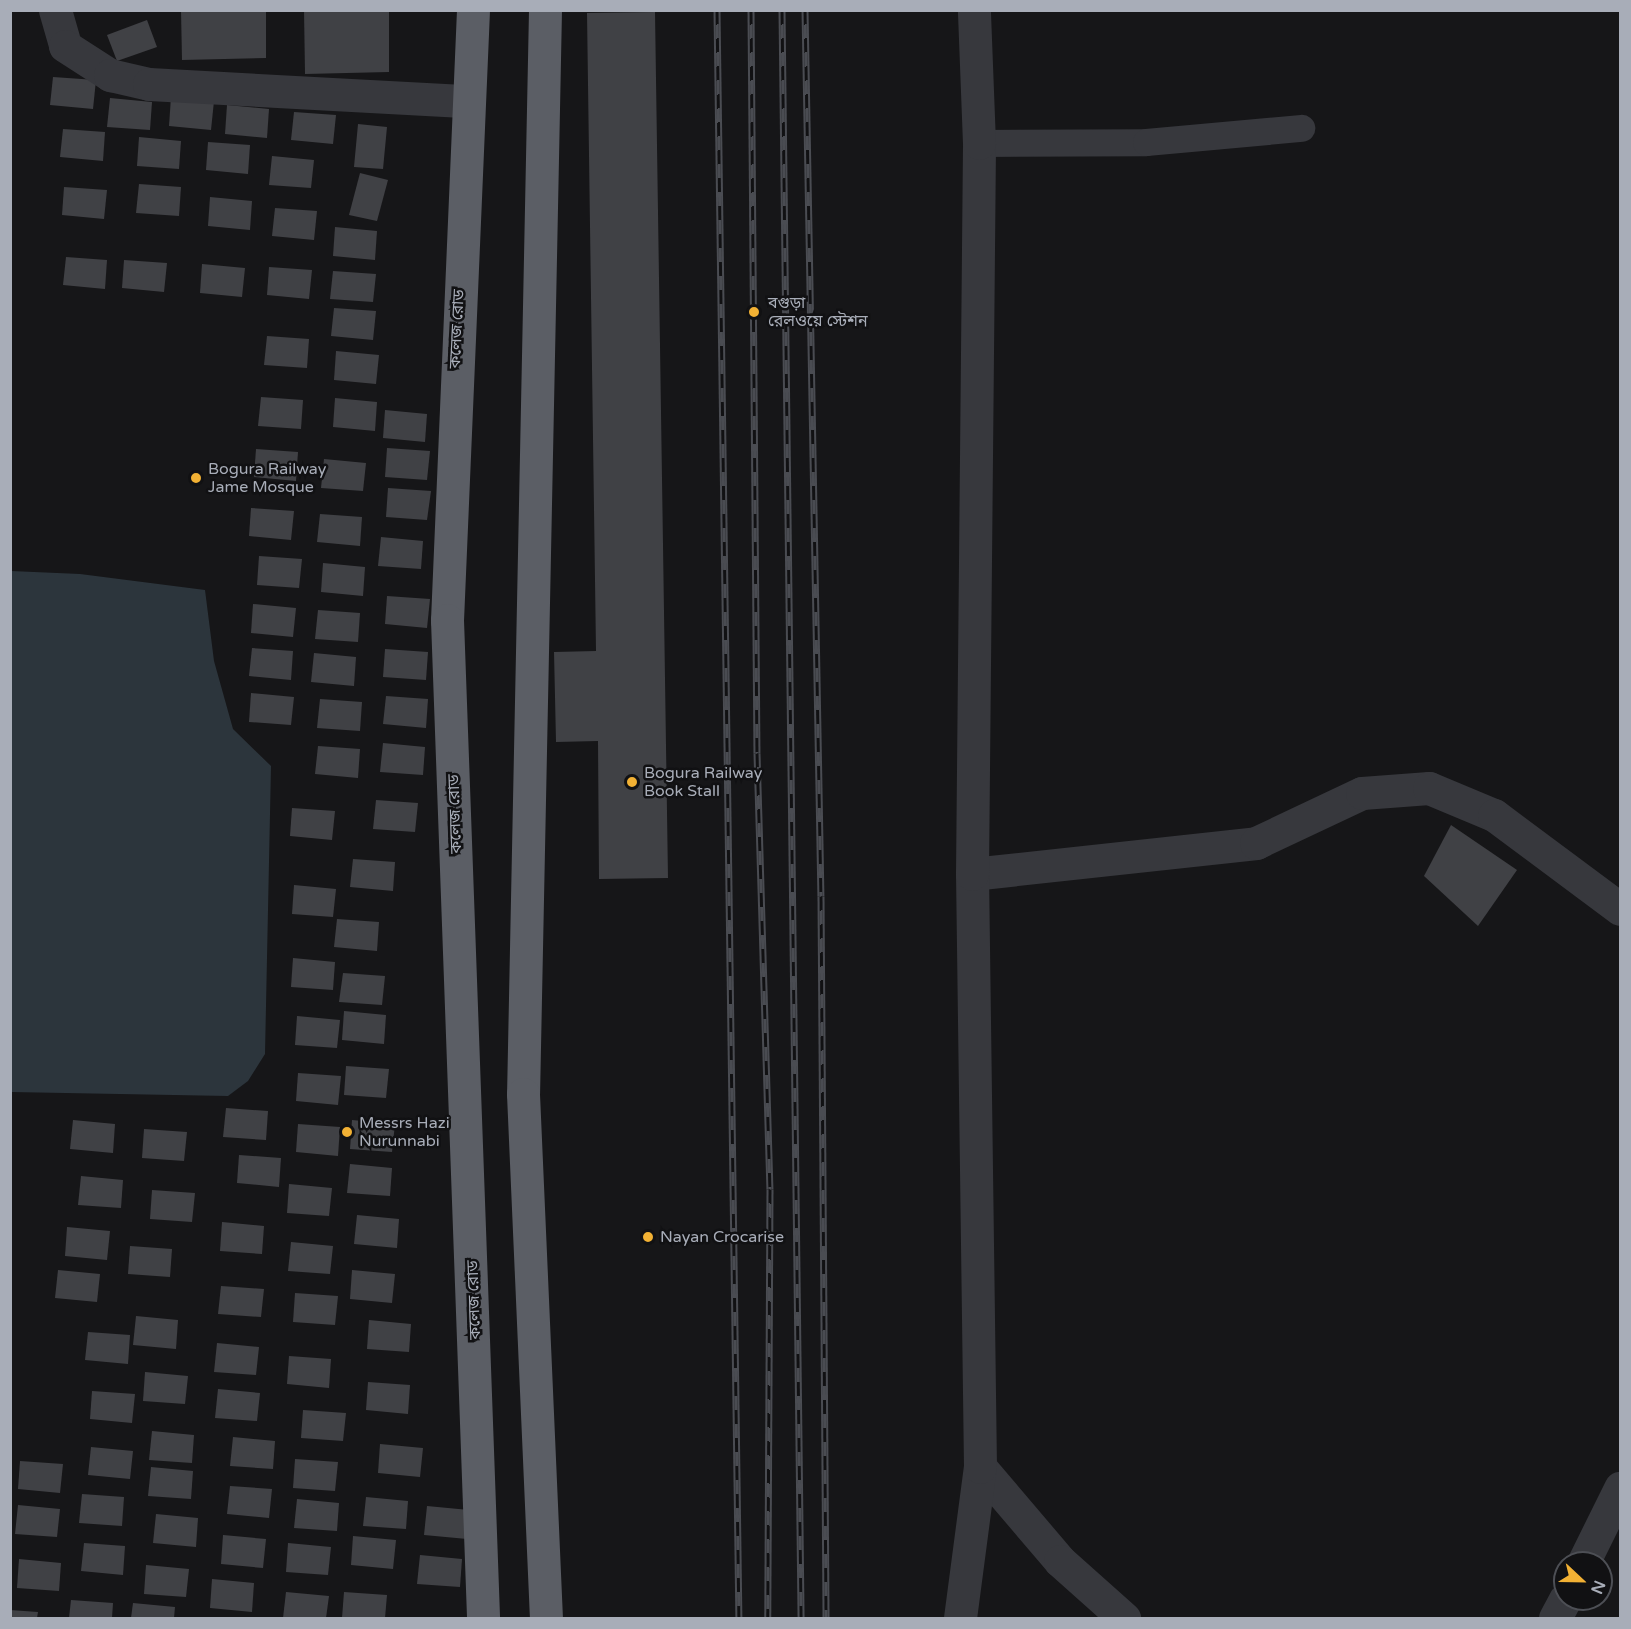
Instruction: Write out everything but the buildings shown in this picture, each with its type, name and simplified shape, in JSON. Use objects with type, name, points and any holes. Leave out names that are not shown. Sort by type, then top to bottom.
[{"type":"highway","name":"কলেজ রোড","points":[[473,10],[447,621],[483,1618]]},
{"type":"highway","points":[[545,10],[523,1094],[546,1618]]},
{"type":"street","points":[[55,10],[65,46],[110,75],[149,84],[468,101]]},
{"type":"street","points":[[960,1618],[980,1467],[972,874],[979,143],[974,10]]},
{"type":"street","points":[[972,874],[1256,843],[1362,793],[1429,788],[1494,815],[1620,909]]},
{"type":"street","points":[[980,1467],[1060,1561],[1124,1618]]},
{"type":"street","points":[[1589,1551],[1620,1488]]},
{"type":"lane","points":[[979,143],[1146,142],[1301,128]]},
{"type":"shaded area","points":[[11,571],[80,574],[205,590],[214,661],[233,729],[271,766],[265,1054],[248,1081],[228,1096],[11,1092]]},
{"type":"railway","points":[[717,10],[739,1618]]},
{"type":"railway","points":[[751,10],[757,753],[770,1189],[768,1618]]},
{"type":"railway","points":[[782,10],[801,1618]]},
{"type":"railway","points":[[805,10],[821,896],[826,1618]]},
{"type":"place","name":"বগুড়া রেলওয়ে স্টেশন","points":[[754,312]]},
{"type":"place","name":"Bogura Railway Jame Mosque","points":[[196,478]]},
{"type":"place","name":"Bogura Railway Book Stall","points":[[632,782]]},
{"type":"place","name":"Messrs Hazi Nurunnabi","points":[[347,1132]]},
{"type":"place","name":"Nayan Crocarise","points":[[648,1237]]}]
